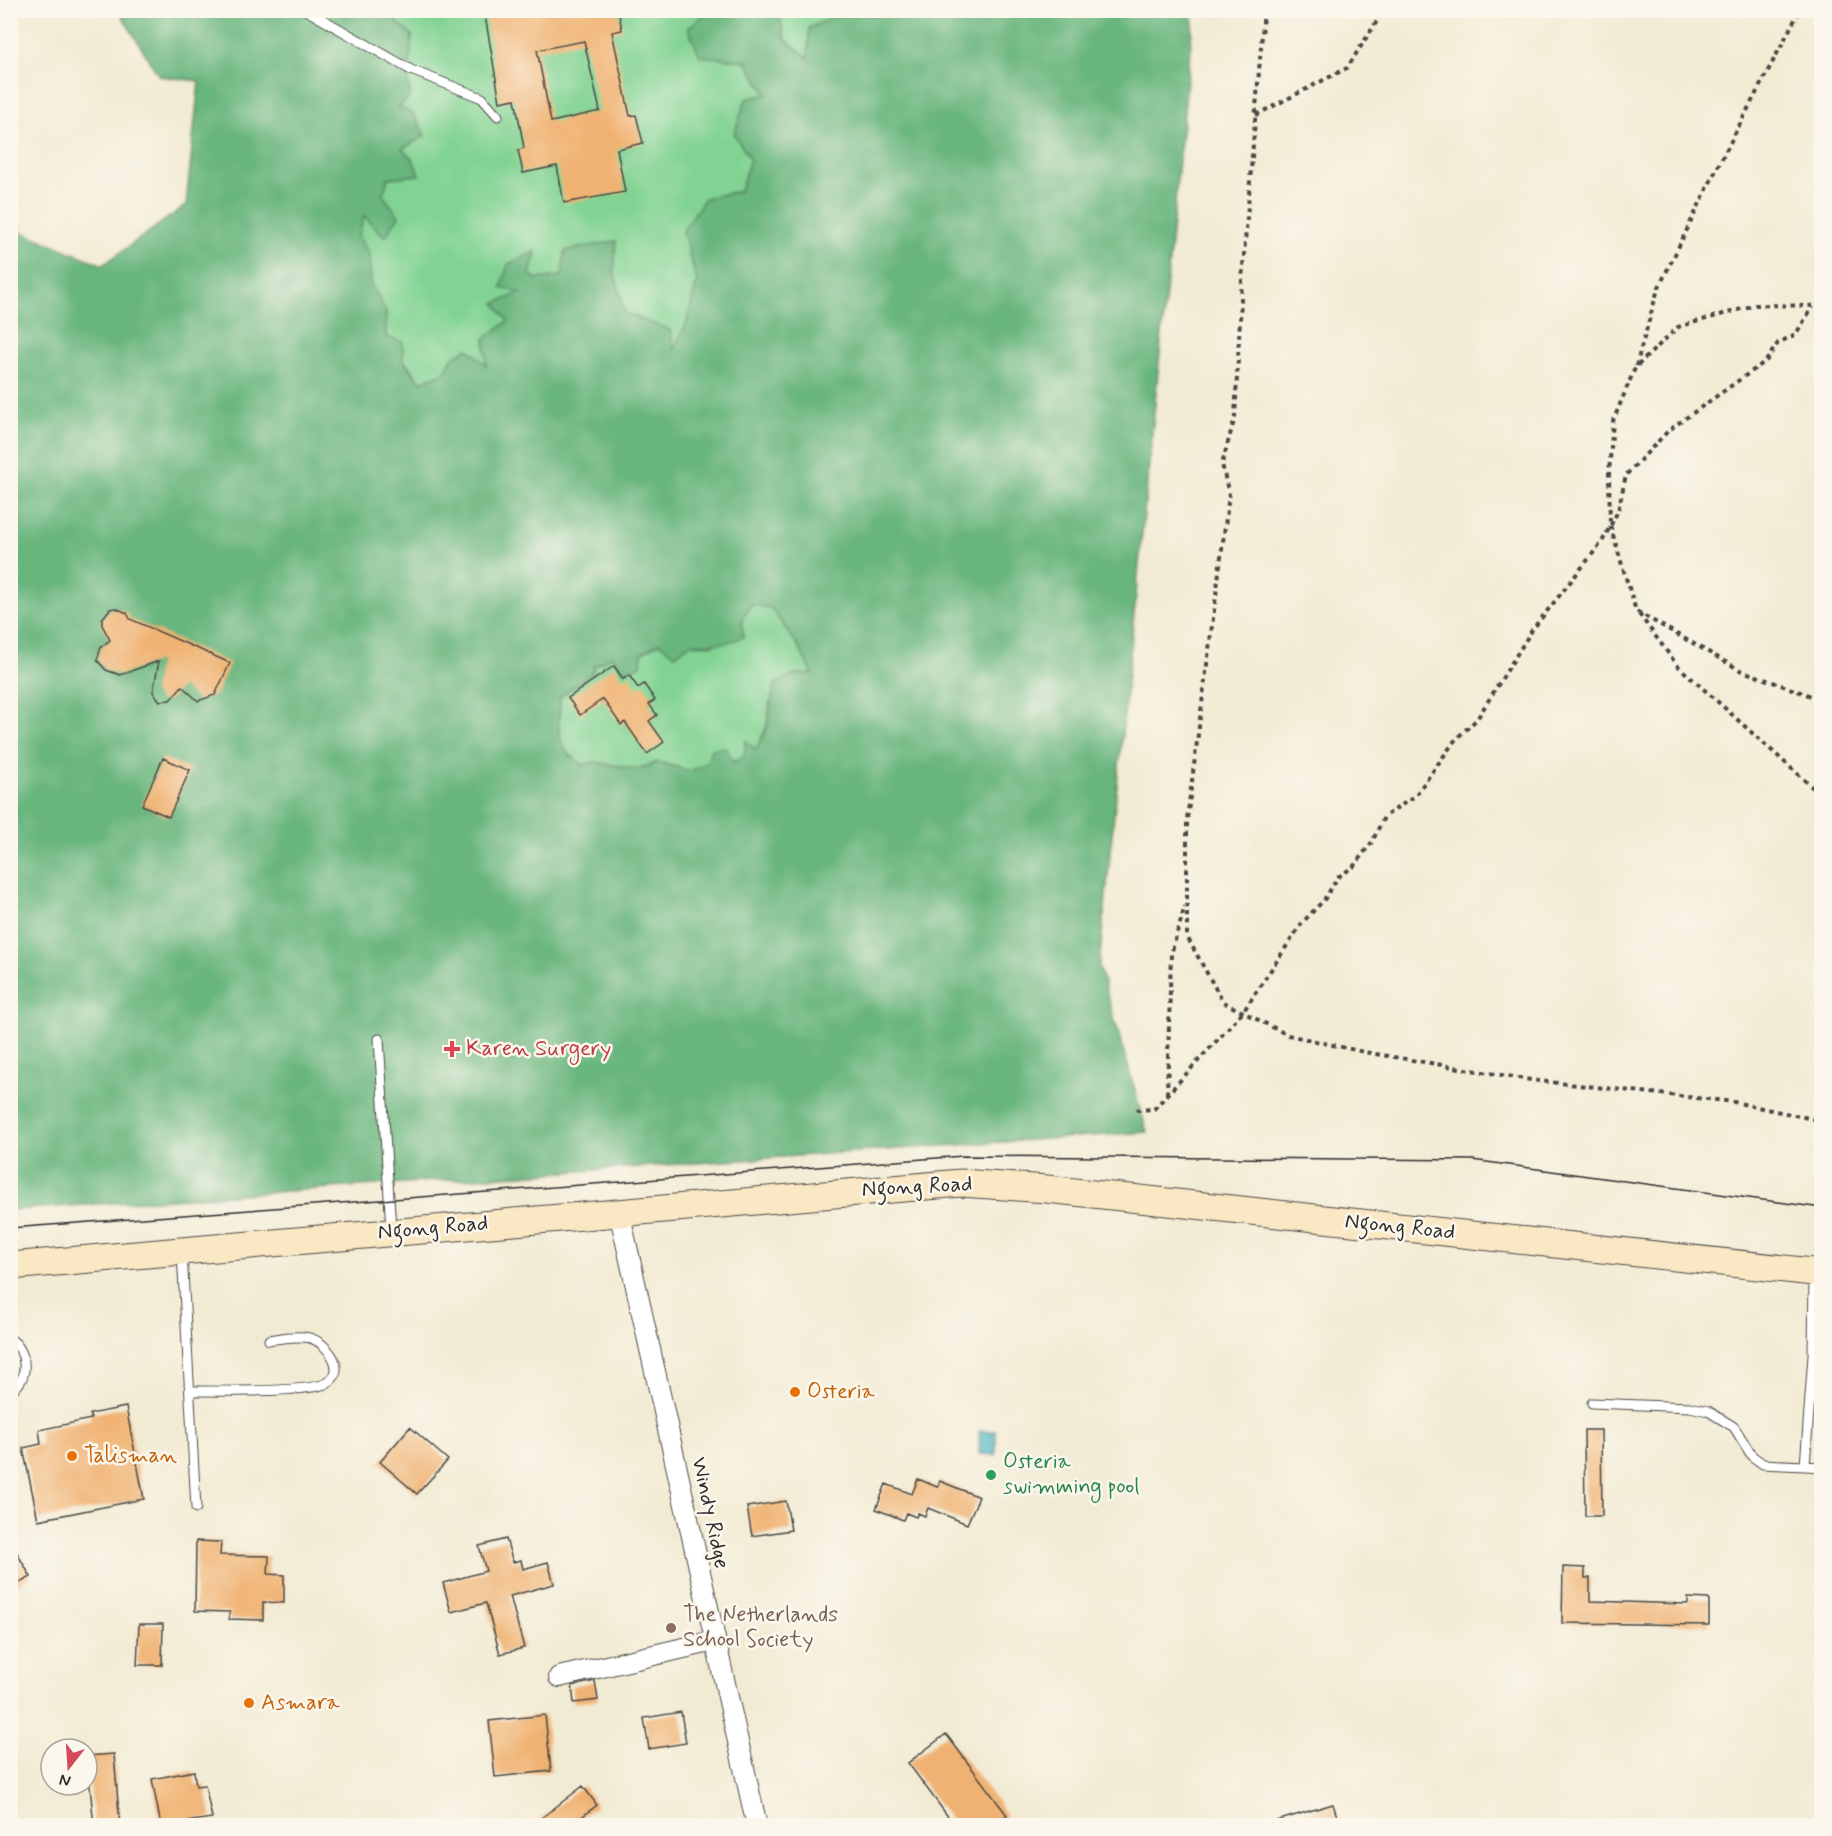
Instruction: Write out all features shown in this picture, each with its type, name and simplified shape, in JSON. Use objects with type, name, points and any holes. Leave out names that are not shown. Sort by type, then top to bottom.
[{"type":"main road","name":"Ngong Road","points":[[10,1266],[940,1184],[1004,1184],[1817,1272]]},
{"type":"street","name":"Windy Ridge","points":[[619,1211],[757,1826]]},
{"type":"street","points":[[559,1677],[714,1641]]},
{"type":"lane","points":[[306,10],[411,70],[482,98],[498,116]]},
{"type":"lane","points":[[379,1039],[391,1232]]},
{"type":"lane","points":[[182,1251],[196,1508]]},
{"type":"lane","points":[[1805,1466],[1817,1272]]},
{"type":"lane","points":[[190,1391],[277,1389],[327,1383],[334,1376],[336,1366],[332,1353],[311,1338],[269,1340]]},
{"type":"lane","points":[[10,1339],[21,1352],[25,1365],[20,1383],[10,1391]]},
{"type":"lane","points":[[1592,1403],[1690,1407],[1708,1411],[1734,1426],[1752,1456],[1763,1464],[1821,1467]]},
{"type":"path","points":[[1264,10],[1235,417],[1222,464],[1229,495],[1187,819],[1187,937],[1223,1002],[1288,1035],[1364,1052],[1530,1080],[1734,1102],[1821,1121]]},
{"type":"path","points":[[1255,115],[1347,68],[1384,10]]},
{"type":"path","points":[[1800,10],[1721,160],[1658,290],[1635,368],[1614,422],[1610,473],[1610,525],[1636,611],[1677,665],[1821,796]]},
{"type":"path","points":[[1635,368],[1678,327],[1755,305],[1821,306]]},
{"type":"path","points":[[1136,1110],[1154,1109],[1243,1012],[1302,923],[1324,900],[1338,877],[1353,867],[1372,842],[1384,817],[1414,796],[1456,738],[1477,719],[1532,630],[1602,542],[1618,511],[1626,476],[1669,430],[1766,361],[1778,343],[1796,334],[1813,306]]},
{"type":"path","points":[[1636,611],[1740,670],[1821,700]]},
{"type":"path","points":[[1167,1095],[1170,954],[1187,901]]},
{"type":"green space","points":[[905,10],[1194,11],[1099,966],[1147,1132],[11,1210],[10,224],[14,229],[103,265],[186,205],[199,81],[159,76],[119,11],[398,11],[395,20],[412,35],[408,84],[411,95],[399,107],[414,114],[425,136],[402,149],[413,159],[419,175],[388,178],[383,195],[399,216],[385,237],[364,216],[358,237],[369,253],[371,284],[386,312],[386,337],[403,342],[403,361],[421,382],[445,372],[452,358],[468,348],[486,365],[485,338],[508,321],[495,303],[521,293],[501,288],[508,264],[536,251],[530,275],[537,279],[562,276],[565,251],[616,241],[614,271],[625,313],[670,330],[674,349],[687,322],[697,281],[683,231],[705,198],[740,191],[750,159],[734,134],[746,99],[767,94],[746,61],[700,56],[688,28],[709,11],[778,11],[785,39],[808,58],[809,28],[841,14],[899,15]],"holes":[[[751,605],[771,608],[797,644],[813,674],[795,674],[775,684],[767,727],[755,750],[746,740],[744,757],[733,762],[726,747],[711,749],[707,763],[690,771],[658,762],[638,769],[594,762],[583,765],[566,751],[561,743],[558,728],[560,697],[593,672],[594,666],[612,656],[624,672],[641,665],[642,653],[659,643],[675,655],[690,644],[725,643],[743,637],[742,620]]]},
{"type":"green space","points":[[398,11],[709,11],[688,28],[746,61],[767,95],[746,100],[735,134],[750,159],[740,191],[705,198],[689,255],[697,281],[687,322],[674,350],[670,330],[625,313],[614,271],[616,241],[563,276],[537,279],[529,275],[536,252],[522,293],[486,366],[452,358],[445,372],[421,382],[386,337],[386,312],[371,284],[369,253],[357,237],[364,216],[383,195],[388,178],[419,175],[401,149],[399,107],[411,95],[408,84],[412,36],[395,20]]},
{"type":"green space","points":[[778,11],[905,11],[899,16],[841,14],[809,28],[809,58],[785,39]]},
{"type":"green space","points":[[750,605],[771,608],[797,644],[813,674],[769,703],[766,728],[755,750],[746,740],[744,757],[732,763],[707,763],[690,771],[658,762],[638,769],[594,762],[583,765],[566,751],[559,728],[560,697],[593,672],[594,666],[612,656],[642,653],[659,643],[710,645],[743,637],[742,620]]},
{"type":"water","points":[[979,1431],[996,1431],[996,1455],[979,1454]]},
{"type":"building","points":[[484,10],[618,10],[622,30],[612,32],[630,116],[636,115],[643,143],[617,149],[625,192],[564,203],[557,166],[523,173],[518,150],[524,148],[515,99],[500,102]],"holes":[[[584,41],[600,111],[551,122],[537,50]]]},
{"type":"building","points":[[116,608],[127,613],[130,619],[230,663],[215,695],[198,701],[182,686],[170,700],[160,701],[153,692],[159,661],[120,675],[106,670],[97,660],[101,647],[110,640],[102,625],[102,619],[110,609]]},
{"type":"building","points":[[614,666],[623,679],[629,675],[638,688],[644,684],[655,700],[649,704],[657,715],[649,721],[664,742],[647,754],[625,722],[621,725],[603,699],[580,715],[568,698]]},
{"type":"building","points":[[163,758],[190,770],[169,817],[142,805]]},
{"type":"building","points":[[126,1407],[144,1499],[38,1520],[23,1448],[41,1444],[39,1430],[91,1419],[90,1414]]},
{"type":"building","points":[[410,1427],[448,1460],[417,1494],[380,1462]]},
{"type":"building","points":[[1584,1430],[1601,1430],[1602,1516],[1585,1516]]},
{"type":"building","points":[[918,1479],[937,1487],[940,1481],[979,1497],[967,1524],[928,1508],[925,1516],[918,1513],[916,1517],[906,1513],[903,1520],[876,1509],[886,1484],[912,1494]]},
{"type":"building","points":[[786,1501],[791,1530],[752,1536],[747,1507]]},
{"type":"building","points":[[506,1539],[513,1562],[521,1560],[523,1569],[548,1562],[554,1584],[510,1596],[524,1648],[500,1654],[486,1603],[451,1612],[443,1583],[486,1571],[479,1546]]},
{"type":"building","points":[[10,1541],[31,1577],[10,1588]]},
{"type":"building","points":[[196,1541],[221,1542],[220,1555],[269,1556],[268,1574],[284,1575],[284,1603],[263,1602],[263,1620],[229,1619],[230,1612],[195,1611]]},
{"type":"building","points":[[1563,1567],[1585,1568],[1585,1578],[1590,1578],[1590,1601],[1688,1604],[1688,1598],[1709,1599],[1709,1625],[1562,1623]]},
{"type":"building","points":[[139,1624],[163,1624],[162,1665],[137,1665]]},
{"type":"building","points":[[595,1681],[598,1700],[574,1703],[572,1686]]},
{"type":"building","points":[[681,1712],[686,1743],[649,1749],[644,1718]]},
{"type":"building","points":[[545,1715],[551,1771],[495,1777],[489,1721]]},
{"type":"building","points":[[946,1734],[1007,1815],[992,1826],[955,1826],[908,1763]]},
{"type":"building","points":[[114,1754],[120,1826],[94,1826],[91,1797],[99,1797],[99,1755]]},
{"type":"building","points":[[194,1771],[196,1786],[205,1785],[212,1818],[161,1826],[152,1779]]},
{"type":"building","points":[[583,1786],[597,1805],[570,1826],[531,1826]]},
{"type":"building","points":[[1333,1804],[1340,1826],[1276,1826],[1276,1821]]},
{"type":"tram line","points":[[10,1228],[963,1156],[1472,1160],[1822,1208]]},
{"type":"place","name":"Karen Surgery","points":[[452,1049]]},
{"type":"place","name":"Osteria","points":[[795,1392]]},
{"type":"place","name":"Talisman","points":[[72,1456]]},
{"type":"place","name":"Osteria swimming pool","points":[[991,1475]]},
{"type":"place","name":"The Netherlands School Society","points":[[671,1628]]},
{"type":"place","name":"Asmara","points":[[249,1703]]}]
